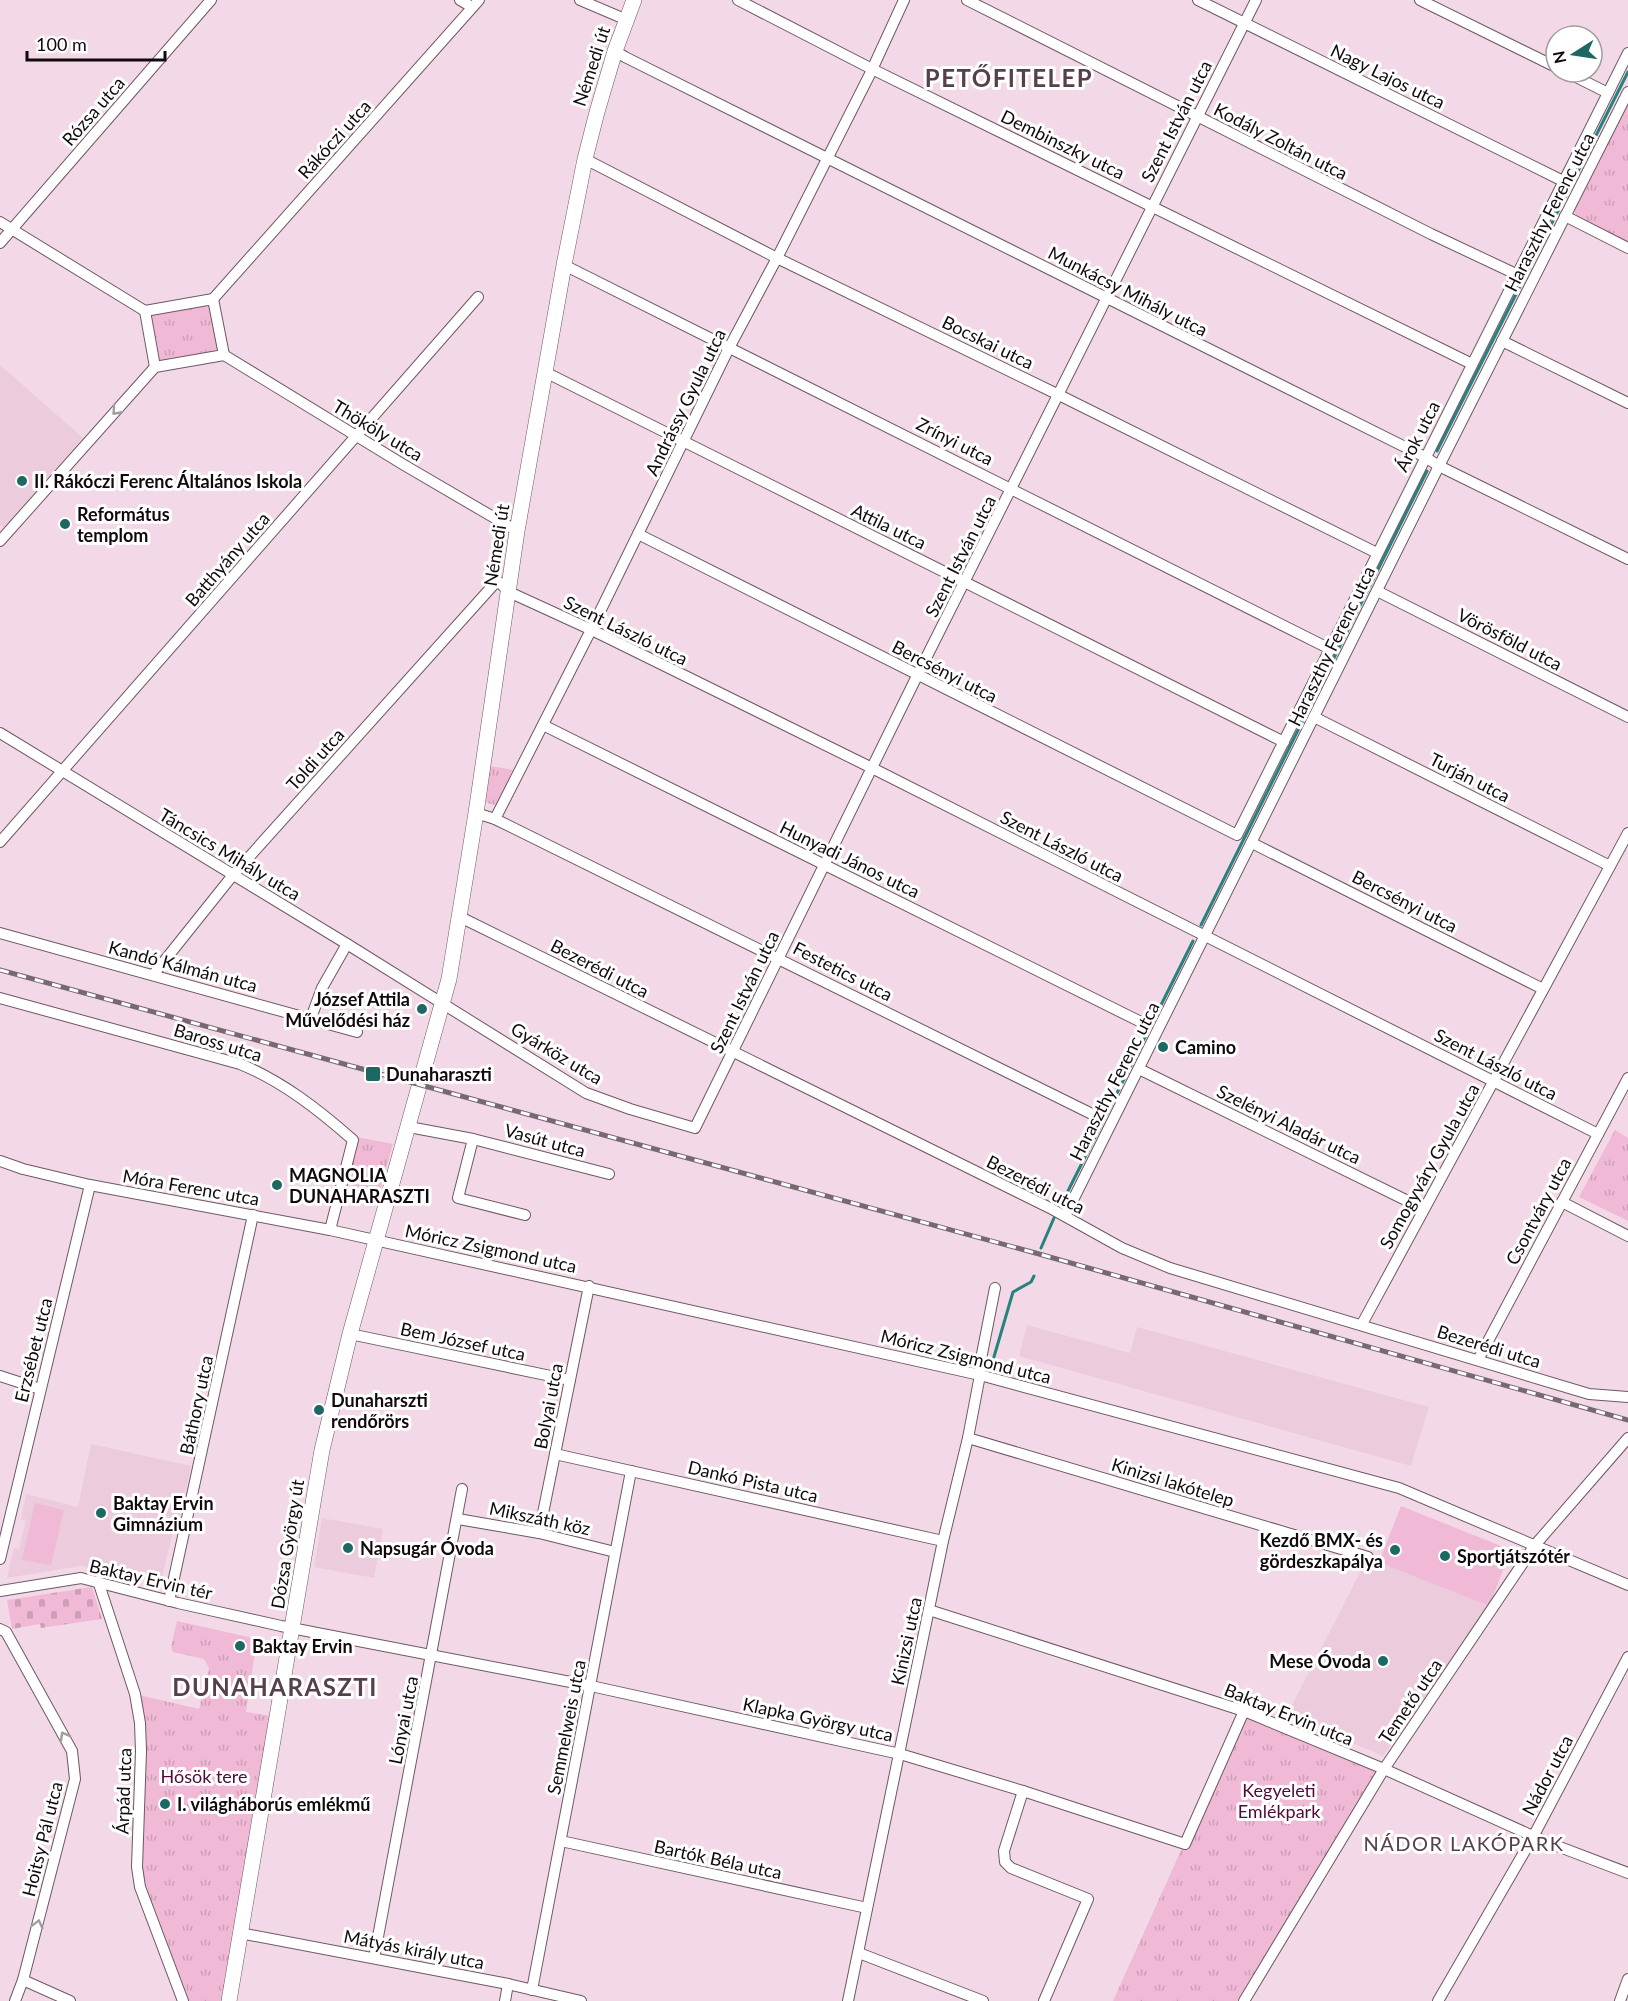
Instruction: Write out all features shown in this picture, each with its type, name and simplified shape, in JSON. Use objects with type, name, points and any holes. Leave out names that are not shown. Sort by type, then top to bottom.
[{"type":"main road","name":"Némedi út","points":[[416,1100],[443,1004],[460,917],[517,531],[585,159],[615,51],[634,0]]},
{"type":"main road","name":"Dózsa György út","points":[[230,2001],[322,1450],[350,1334],[416,1100]]},
{"type":"street","name":"Rózsa utca","points":[[0,243],[211,0]]},
{"type":"street","points":[[460,0],[475,4]]},
{"type":"street","points":[[580,0],[627,20]]},
{"type":"street","name":"Dembinszky utca","points":[[738,0],[872,69],[1472,364]]},
{"type":"street","name":"Andrássy Gyula utca","points":[[495,819],[591,630],[729,348],[827,160],[904,0]]},
{"type":"street","name":"Kodály Zoltán utca","points":[[967,0],[1196,117],[1518,275]]},
{"type":"street","name":"Nagy Lajos utca","points":[[1198,0],[1563,181]]},
{"type":"street","name":"Szent István utca","points":[[695,1128],[917,676],[1256,0]]},
{"type":"street","points":[[1420,0],[1544,61]]},
{"type":"street","name":"Rákóczi utca","points":[[213,299],[475,4]]},
{"type":"street","name":"Munkácsy Mihály utca","points":[[615,51],[827,160],[1628,559]]},
{"type":"street","name":"Árok utca","points":[[1238,835],[1628,53]]},
{"type":"street","points":[[1590,84],[1608,93]]},
{"type":"street","name":"Haraszthy Ferenc utca","points":[[1065,1216],[1628,92]]},
{"type":"street","name":"Bocskai utca","points":[[585,159],[777,258],[1377,553]]},
{"type":"street","points":[[1565,216],[1628,248]]},
{"type":"street","points":[[0,222],[145,312],[213,299],[224,355],[155,367],[0,541]]},
{"type":"street","name":"Zrínyi utca","points":[[564,265],[1330,649]]},
{"type":"street","name":"Batthyány utca","points":[[0,842],[478,297]]},
{"type":"street","points":[[145,312],[155,367]]},
{"type":"street","points":[[1502,341],[1628,403]]},
{"type":"street","name":"Thököly utca","points":[[224,355],[517,531]]},
{"type":"street","name":"Attila utca","points":[[545,372],[1284,742]]},
{"type":"street","name":"Bercsényi utca","points":[[638,534],[917,676],[1238,835]]},
{"type":"street","name":"Toldi utca","points":[[153,975],[233,875],[496,582],[499,582],[509,592]]},
{"type":"street","name":"Vörösföld utca","points":[[1377,591],[1628,717]]},
{"type":"street","name":"Szent László utca","points":[[509,592],[872,768],[1598,1134]]},
{"type":"street","name":"Turján utca","points":[[1314,717],[1610,866]]},
{"type":"street","name":"Hunyadi János utca","points":[[543,725],[1143,1023]]},
{"type":"street","name":"Táncsics Mihály utca","points":[[0,733],[443,1004]]},
{"type":"street","name":"Festetics utca","points":[[476,813],[495,819],[1096,1116]]},
{"type":"street","name":"Somogyváry Gyula utca","points":[[1362,1324],[1628,833]]},
{"type":"street","name":"Bercsényi utca","points":[[1251,843],[1543,989]]},
{"type":"street","name":"Bezerédi utca","points":[[460,917],[1065,1216],[1122,1248],[1170,1268],[1589,1394],[1628,1397]]},
{"type":"street","name":"Kandó Kálmán utca","points":[[0,933],[357,1032]]},
{"type":"street","points":[[311,1018],[321,988],[347,944]]},
{"type":"street","name":"Baross utca","points":[[0,999],[240,1064],[265,1074],[353,1140],[330,1230]]},
{"type":"street","name":"Gyárköz utca","points":[[443,1004],[586,1093],[695,1128]]},
{"type":"street","name":"Szelényi Aladár utca","points":[[1139,1069],[1424,1209]]},
{"type":"street","name":"Csontváry utca","points":[[1478,1360],[1628,1078]]},
{"type":"street","name":"Vasút utca","points":[[409,1127],[473,1139],[609,1174]]},
{"type":"street","points":[[473,1139],[458,1198],[525,1215]]},
{"type":"street","name":"Móra Ferenc utca","points":[[0,1161],[90,1185],[377,1240]]},
{"type":"street","name":"Erzsébet utca","points":[[0,1559],[90,1185]]},
{"type":"street","points":[[1562,1202],[1628,1236]]},
{"type":"street","name":"Báthory utca","points":[[169,1601],[253,1215]]},
{"type":"street","name":"Móricz Zsigmond utca","points":[[377,1240],[980,1375],[1399,1488],[1628,1585]]},
{"type":"street","name":"Bolyai utca","points":[[539,1533],[589,1287]]},
{"type":"street","name":"Kinizsi utca","points":[[848,2001],[929,1610],[968,1438],[995,1288]]},
{"type":"street","name":"Bem József utca","points":[[350,1334],[570,1380]]},
{"type":"street","points":[[0,1376],[40,1389]]},
{"type":"street","name":"Kinizsi lakótelep","points":[[968,1438],[1368,1557]]},
{"type":"street","name":"Temető utca","points":[[1244,2001],[1384,1769],[1535,1545],[1628,1438]]},
{"type":"street","name":"Dankó Pista utca","points":[[555,1454],[944,1541]]},
{"type":"street","name":"Semmelweis utca","points":[[532,1990],[631,1471]]},
{"type":"street","name":"Lónyai utca","points":[[374,1958],[462,1489]]},
{"type":"street","name":"Mikszáth köz","points":[[458,1519],[539,1533],[615,1552]]},
{"type":"street","name":"Baktay Ervin tér","points":[[0,1591],[81,1578],[293,1629]]},
{"type":"street","name":"Árpád utca","points":[[98,1581],[135,1694],[140,1723],[137,1867],[140,1887],[183,2001]]},
{"type":"street","name":"Baktay Ervin utca","points":[[929,1610],[1244,1711],[1384,1769],[1533,1837],[1628,1873]]},
{"type":"street","name":"Hoitsy Pál utca","points":[[0,1629],[6,1632],[72,1751],[75,1779],[23,1980],[15,2001]]},
{"type":"street","name":"Klapka György utca","points":[[293,1629],[591,1686],[900,1754],[1185,1844],[1244,1711]]},
{"type":"street","name":"Nádor utca","points":[[1438,2001],[1533,1837],[1628,1657]]},
{"type":"street","points":[[1023,1791],[1004,1851],[1005,1862],[1011,1868],[1088,1899],[1044,2001]]},
{"type":"street","name":"Bartók Béla utca","points":[[561,1841],[867,1908]]},
{"type":"street","name":"Mátyás király utca","points":[[240,1933],[508,1984],[581,2001]]},
{"type":"street","points":[[859,1953],[983,2001]]},
{"type":"street","points":[[1620,2001],[1628,1979]]},
{"type":"street","points":[[23,1980],[70,2001]]},
{"type":"street","points":[[504,2001],[508,1984]]},
{"type":"shaded area","name":"II. Rákóczi Ferenc Általános Iskola","points":[[0,365],[83,438],[4,528],[0,525]]},
{"type":"shaded area","points":[[1027,1325],[1130,1353],[1137,1327],[1429,1407],[1411,1466],[1019,1356]]},
{"type":"shaded area","name":"Baktay Ervin Gimnázium","points":[[91,1444],[191,1466],[161,1582],[81,1566],[7,1578],[14,1548],[19,1549],[26,1521],[21,1520],[26,1494],[78,1507]]},
{"type":"shaded area","name":"Napsugár Óvoda","points":[[322,1518],[383,1529],[374,1578],[314,1567]]},
{"type":"shaded area","name":"Mese Óvoda","points":[[1368,1557],[1489,1606],[1383,1756],[1287,1715]]},
{"type":"green space","points":[[1628,97],[1628,243],[1577,218],[1573,209]]},
{"type":"green space","points":[[203,305],[210,309],[218,349],[212,355],[163,363],[154,359],[151,313]]},
{"type":"green space","points":[[490,766],[515,770],[495,805],[485,801]]},
{"type":"green space","points":[[1615,1130],[1628,1138],[1628,1221],[1579,1197]]},
{"type":"green space","points":[[357,1137],[393,1144],[381,1187],[375,1194],[358,1198],[348,1178]]},
{"type":"green space","points":[[35,1503],[64,1510],[51,1565],[22,1560]]},
{"type":"green space","name":"Sportjátszótér","points":[[1401,1506],[1511,1550],[1489,1606],[1379,1562]]},
{"type":"green space","points":[[92,1587],[102,1619],[41,1628],[40,1624],[12,1629],[7,1600]]},
{"type":"green space","name":"Hősök tere","points":[[177,1621],[257,1639],[246,1712],[278,1717],[234,2001],[183,2001],[140,1887],[141,1751],[135,1694],[199,1709],[209,1668],[204,1659],[173,1652],[171,1647]]},
{"type":"green space","name":"Kegyeleti Emlékpark","points":[[1244,1711],[1384,1769],[1339,1835],[1237,2001],[1113,2001]]},
{"type":"waterway","points":[[1437,451],[1628,72]]},
{"type":"waterway","points":[[1201,925],[1427,471]]},
{"type":"waterway","points":[[1061,1205],[1193,941]]},
{"type":"waterway","points":[[1041,1248],[1054,1218]]},
{"type":"waterway","points":[[991,1367],[1013,1292],[1031,1282],[1034,1276]]},
{"type":"railway","points":[[0,970],[1039,1254],[1628,1420]]},
{"type":"place","name":"II. Rákóczi Ferenc Általános Iskola","points":[[22,481]]},
{"type":"place","name":"Református templom","points":[[65,524]]},
{"type":"place","name":"József Attila Művelődési ház","points":[[422,1009]]},
{"type":"place","name":"Camino","points":[[1163,1047]]},
{"type":"place","name":"Dunaharaszti","points":[[373,1074]]},
{"type":"place","name":"MAGNOLIA DUNAHARASZTI","points":[[277,1185]]},
{"type":"place","name":"Dunaharszti rendőrörs","points":[[319,1410]]},
{"type":"place","name":"Baktay Ervin Gimnázium","points":[[101,1513]]},
{"type":"place","name":"Napsugár Óvoda","points":[[348,1548]]},
{"type":"place","name":"Kezdő BMX- és gördeszkapálya","points":[[1395,1550]]},
{"type":"place","name":"Sportjátszótér","points":[[1445,1556]]},
{"type":"place","name":"Baktay Ervin","points":[[240,1646]]},
{"type":"place","name":"Mese Óvoda","points":[[1383,1661]]},
{"type":"place","name":"I. világháborús emlékmű","points":[[165,1804]]},
{"type":"district","name":"PETŐFITELEP","points":[[1009,77]]},
{"type":"district","name":"DUNAHARASZTI","points":[[275,1686]]},
{"type":"district","name":"NÁDOR LAKÓPARK","points":[[1464,1843]]}]
